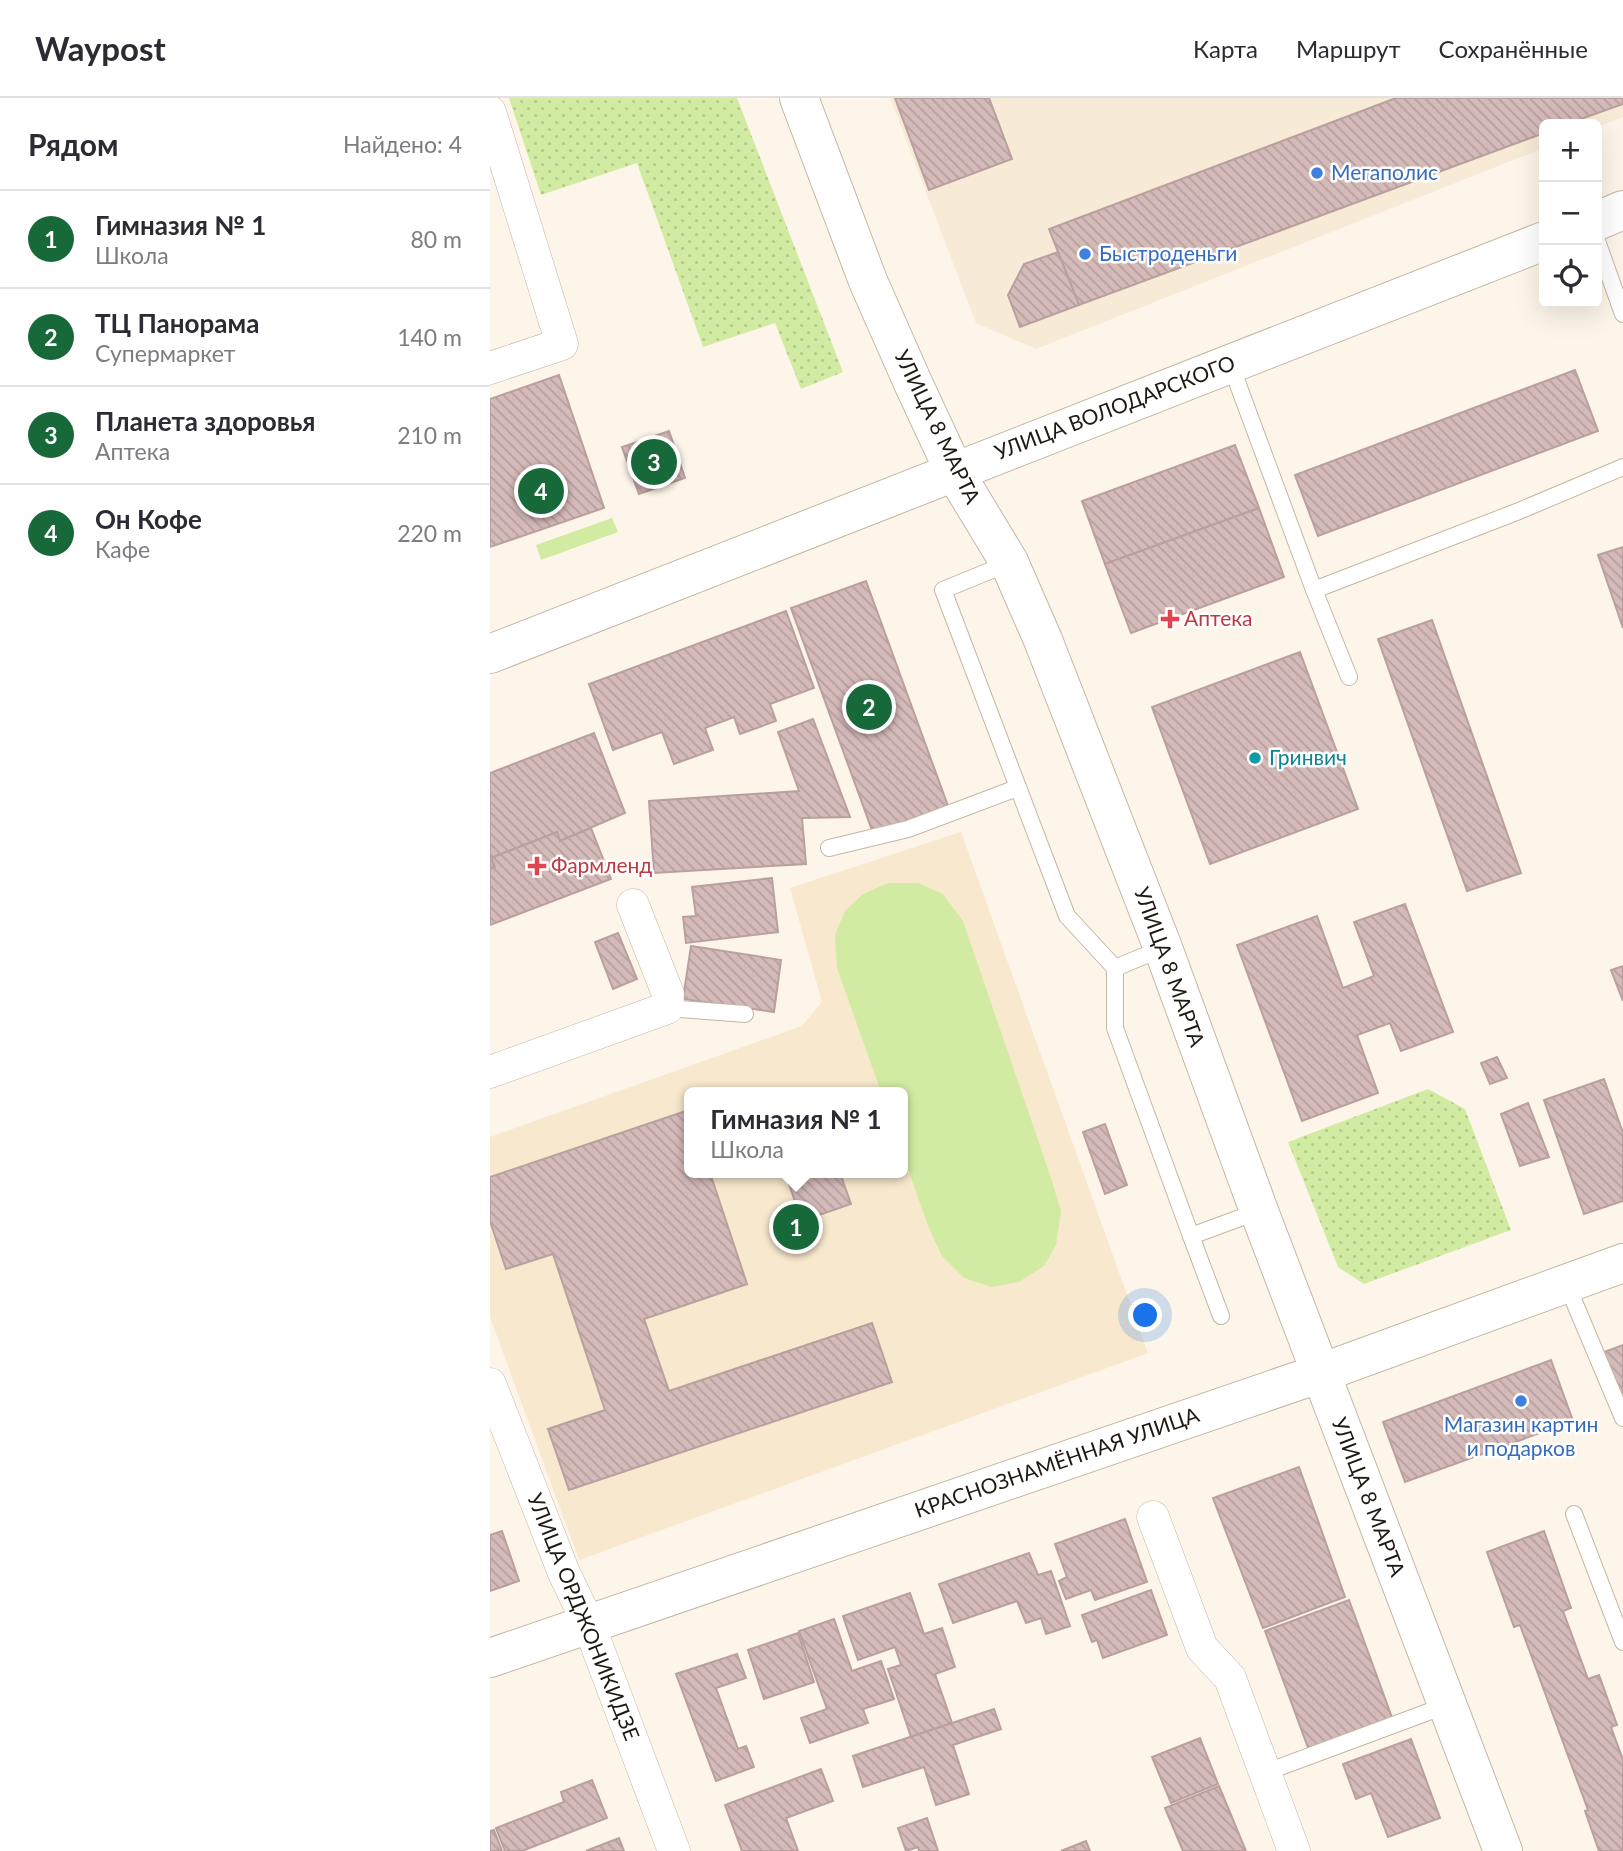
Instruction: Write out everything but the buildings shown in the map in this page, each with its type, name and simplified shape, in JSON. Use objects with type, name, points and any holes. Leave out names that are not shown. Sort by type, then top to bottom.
[{"type":"main road","name":"УЛИЦА 8 МАРТА","points":[[799,98],[868,281],[954,471],[1009,562],[1043,640],[1163,948],[1259,1211],[1503,1851]]},
{"type":"main road","points":[[1602,219],[1623,210]]},
{"type":"main road","name":"УЛИЦА ВОЛОДАРСКОГО","points":[[490,654],[1539,243]]},
{"type":"main road","name":"КРАСНОЗНАМЁННАЯ УЛИЦА","points":[[490,1658],[1321,1373],[1623,1263]]},
{"type":"street","points":[[490,112],[562,344],[490,368]]},
{"type":"street","points":[[490,1072],[667,1008],[668,995],[633,905]]},
{"type":"street","name":"УЛИЦА ОРДЖОНИКИДЗЕ","points":[[490,1384],[564,1573],[589,1625],[674,1851]]},
{"type":"street","points":[[1153,1517],[1202,1648],[1230,1678],[1294,1851]]},
{"type":"lane","points":[[1599,245],[1620,296],[1623,314]]},
{"type":"lane","points":[[1230,363],[1349,677]]},
{"type":"lane","points":[[1314,590],[1520,511],[1623,467]]},
{"type":"lane","points":[[1009,562],[943,590],[1067,916],[1115,968],[1115,1028],[1221,1317]]},
{"type":"lane","points":[[829,848],[908,829],[1017,788]]},
{"type":"lane","points":[[1115,968],[1163,948]]},
{"type":"lane","points":[[667,1008],[745,1014]]},
{"type":"lane","points":[[1191,1236],[1259,1211]]},
{"type":"lane","points":[[1567,1285],[1623,1418]]},
{"type":"lane","points":[[1574,1514],[1623,1642]]},
{"type":"lane","points":[[1264,1773],[1447,1705]]},
{"type":"shaded area","points":[[890,98],[1623,98],[1623,117],[1602,125],[1602,119],[1539,119],[1539,150],[1036,349],[976,323]]},
{"type":"shaded area","points":[[961,832],[1148,1353],[579,1560],[490,1317],[490,1137],[802,1026],[822,1002],[790,888]]},
{"type":"green space","points":[[509,98],[737,98],[843,372],[801,389],[775,323],[703,347],[637,163],[541,195]]},
{"type":"green space","points":[[612,518],[618,532],[541,560],[536,545]]},
{"type":"green space","points":[[888,883],[918,883],[943,894],[963,921],[1061,1211],[1056,1245],[1044,1266],[1019,1282],[991,1287],[964,1278],[942,1256],[928,1226],[908,1169],[908,1087],[879,1087],[837,968],[835,935],[845,911],[863,894]]},
{"type":"green space","points":[[1428,1089],[1465,1109],[1511,1230],[1364,1284],[1338,1267],[1288,1142]]},
{"type":"place","name":"Мегаполис","points":[[1317,173]]},
{"type":"place","name":"Быстроденьги","points":[[1085,254]]},
{"type":"place","name":"Планета здоровья","points":[[654,462]]},
{"type":"place","name":"Он Кофе","points":[[541,491]]},
{"type":"place","name":"Аптека","points":[[1170,619]]},
{"type":"place","name":"ТЦ Панорама","points":[[869,707]]},
{"type":"place","name":"Гринвич","points":[[1255,758]]},
{"type":"place","name":"Фармленд","points":[[537,866]]},
{"type":"place","name":"Гимназия № 1","points":[[796,1227]]},
{"type":"place","name":"Магазин картин и подарков","points":[[1521,1401]]}]
